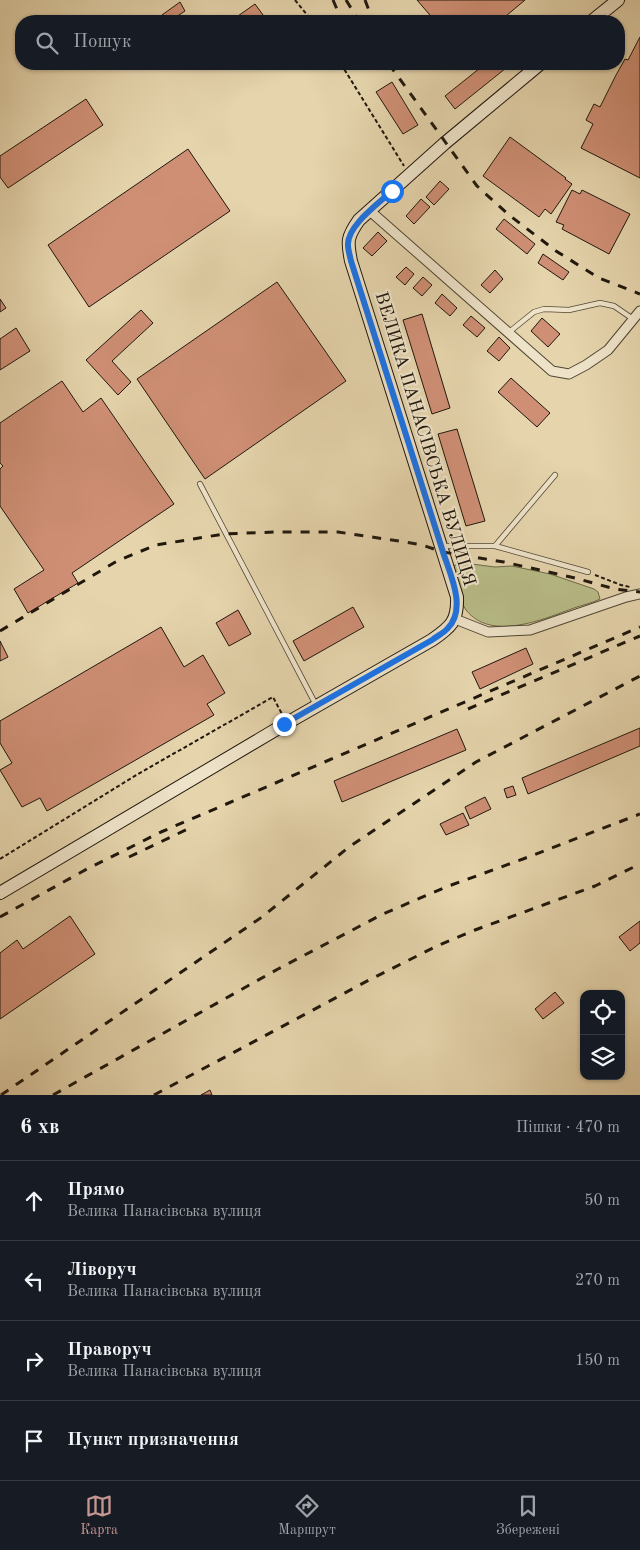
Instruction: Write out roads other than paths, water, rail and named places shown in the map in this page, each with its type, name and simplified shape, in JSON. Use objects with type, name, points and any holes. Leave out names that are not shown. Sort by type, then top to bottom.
[{"type":"street","points":[[599,15],[618,0]]},
{"type":"street","name":"ВЕЛИКА ПАНАСІВСЬКА ВУЛИЦЯ","points":[[455,619],[456,597],[351,261],[348,244],[352,231],[359,220],[445,143],[533,70]]},
{"type":"street","points":[[370,211],[552,371],[568,374],[586,365],[608,350],[640,311]]},
{"type":"street","points":[[0,894],[316,706],[432,640],[448,629],[455,619],[488,632],[530,630],[626,597],[640,594]]},
{"type":"lane","points":[[508,333],[534,312],[544,309],[569,310],[600,303],[614,306],[633,320]]},
{"type":"lane","points":[[495,546],[555,475]]},
{"type":"lane","points":[[200,484],[316,706]]},
{"type":"lane","points":[[441,546],[495,546],[588,572]]},
{"type":"railway","points":[[333,0],[340,15]]},
{"type":"railway","points":[[346,0],[355,15]]},
{"type":"railway","points":[[365,0],[371,15]]},
{"type":"railway","points":[[393,70],[477,186],[509,215],[556,251],[599,278],[640,294]]},
{"type":"railway","points":[[0,631],[117,561],[156,545],[224,534],[338,532],[422,545],[443,552],[504,562],[615,589],[640,592]]},
{"type":"railway","points":[[0,917],[87,869],[161,832],[640,627]]},
{"type":"railway","points":[[468,709],[640,636]]},
{"type":"railway","points":[[1,1095],[262,917],[349,847],[476,762],[640,676]]},
{"type":"railway","points":[[53,1095],[278,969],[383,914],[446,887],[640,814]]},
{"type":"railway","points":[[129,857],[194,826]]},
{"type":"railway","points":[[154,1095],[371,979],[439,945],[595,886],[640,864]]}]
